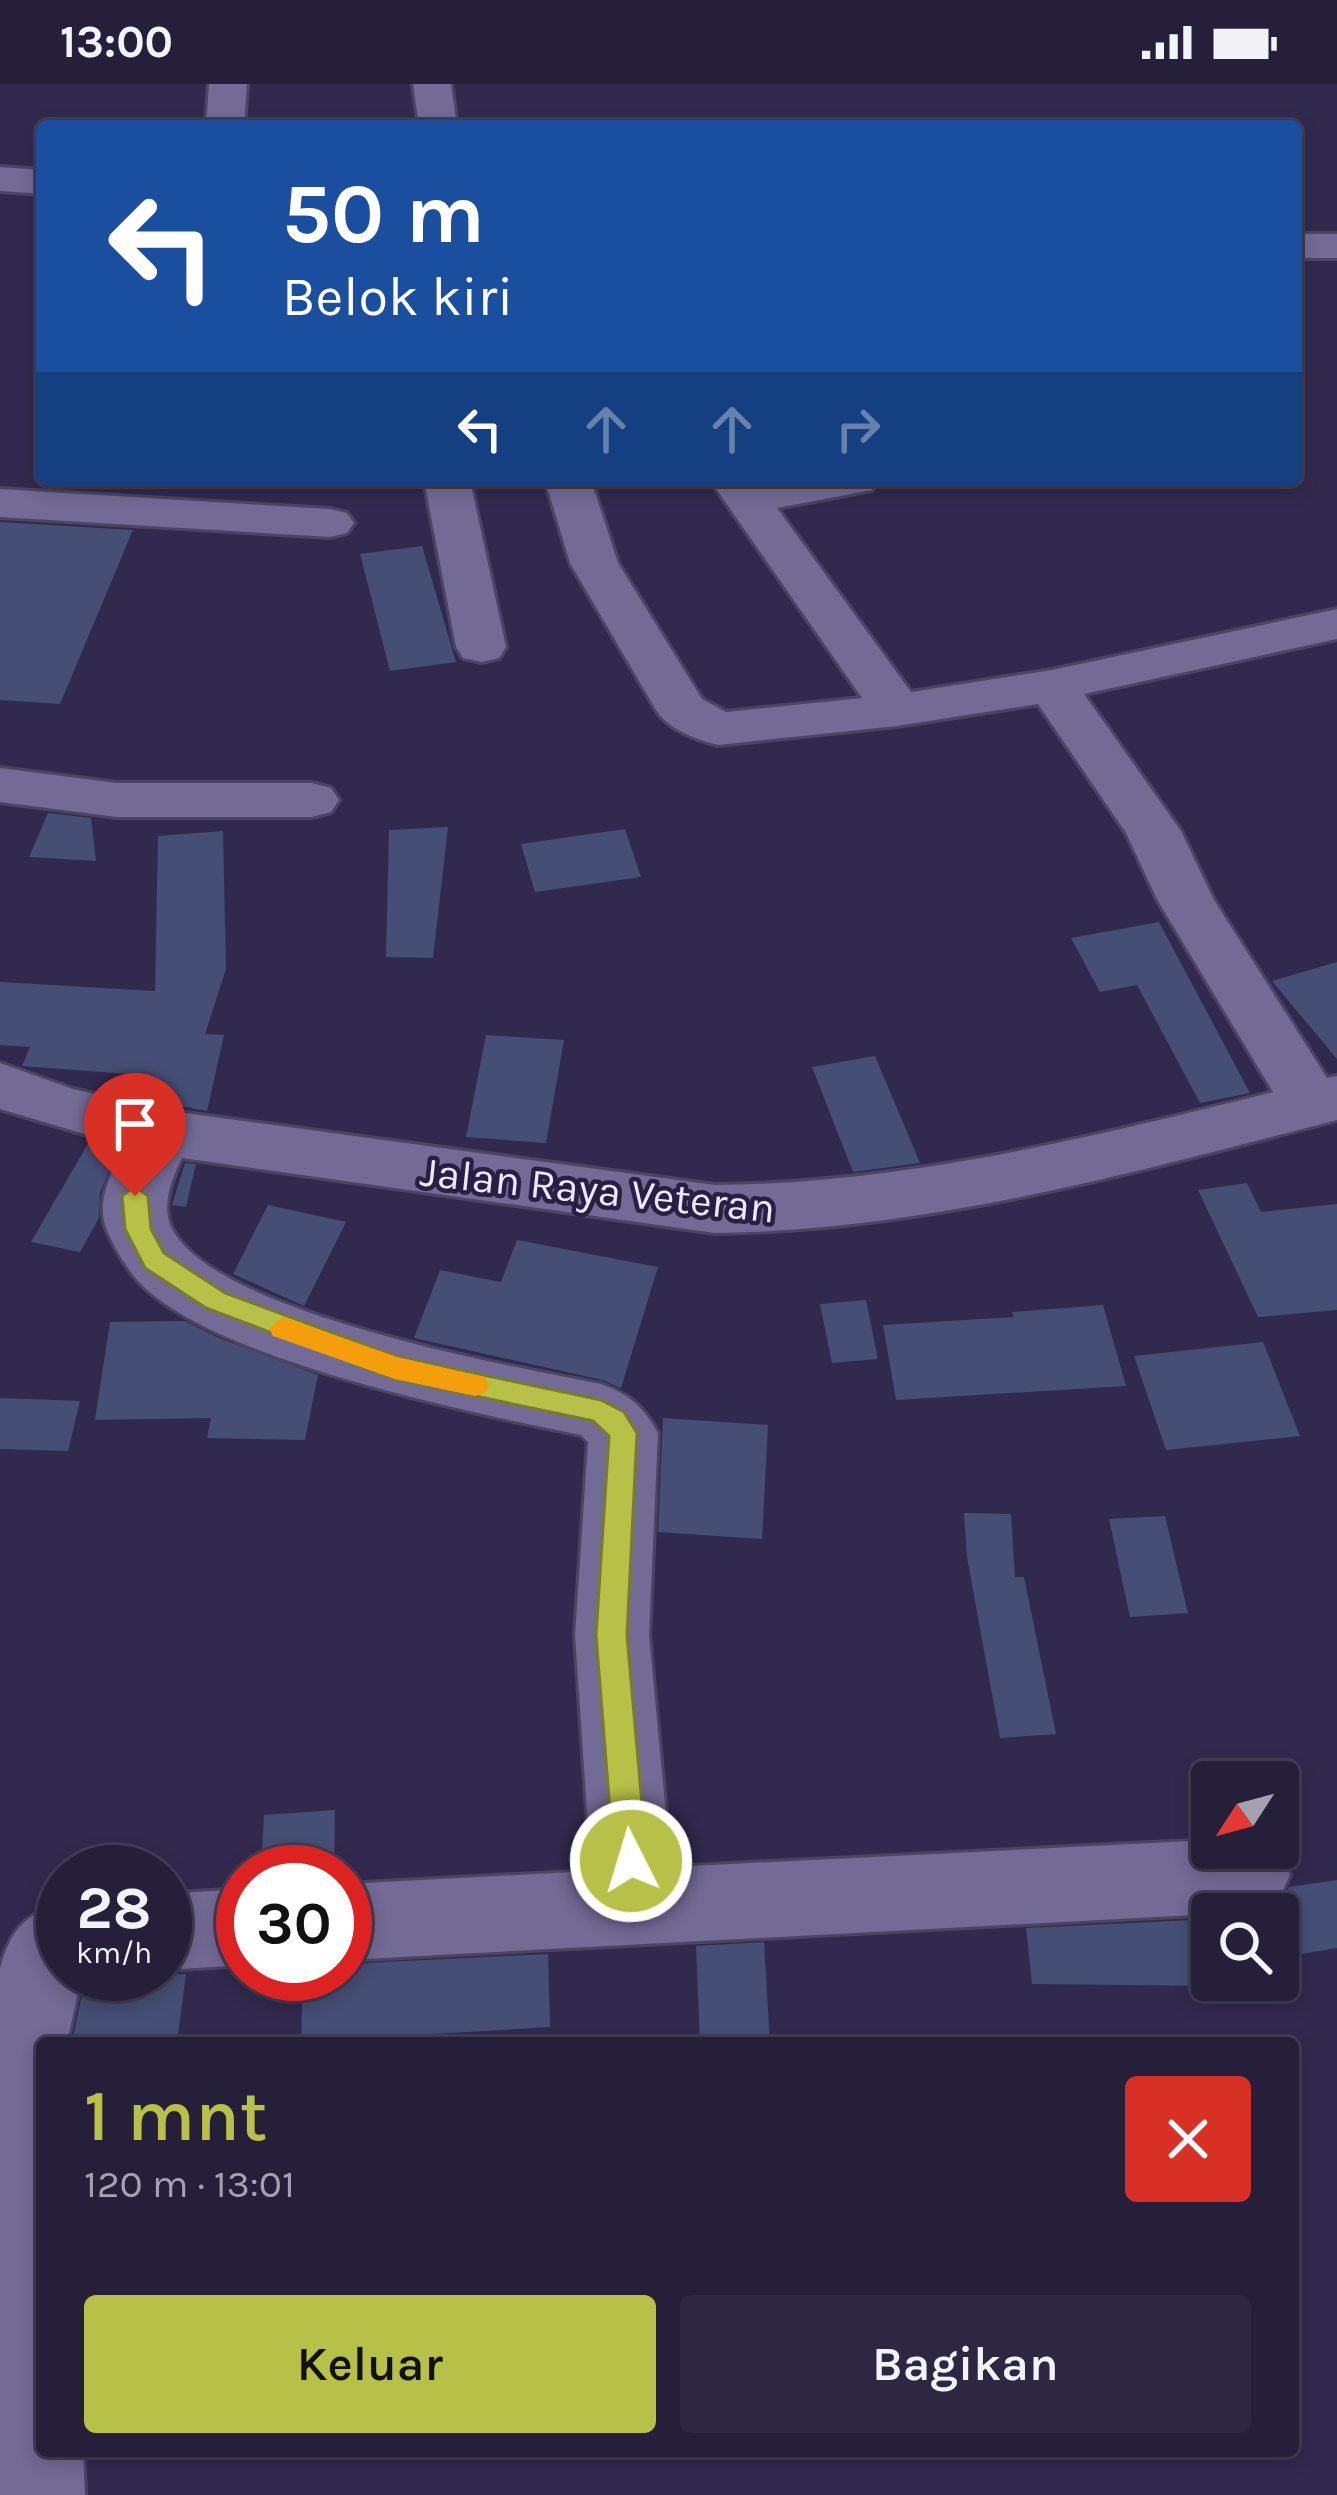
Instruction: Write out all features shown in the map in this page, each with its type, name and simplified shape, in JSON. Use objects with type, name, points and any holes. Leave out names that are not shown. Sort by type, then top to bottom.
[{"type":"street","points":[[225,120],[228,84]]},
{"type":"street","points":[[432,84],[437,120]]},
{"type":"street","points":[[0,179],[36,182]]},
{"type":"street","points":[[1302,246],[1337,246]]},
{"type":"street","points":[[448,486],[482,647]]},
{"type":"street","points":[[570,486],[594,563],[682,710],[699,723],[740,730],[1052,686],[1337,624]]},
{"type":"street","points":[[740,490],[786,486]]},
{"type":"street","points":[[740,490],[897,710]]},
{"type":"street","points":[[0,503],[330,523]]},
{"type":"street","points":[[1052,686],[1153,831],[1186,901],[1324,1101]]},
{"type":"street","points":[[0,785],[117,800],[312,800]]},
{"type":"street","name":"Jalan Raya Veteran","points":[[0,1085],[61,1108],[163,1133],[715,1209],[794,1211],[887,1203],[968,1188],[1324,1101]]},
{"type":"street","points":[[163,1133],[135,1196],[138,1229],[155,1261],[215,1301],[395,1368],[601,1412],[623,1433],[612,1635],[634,1906]]},
{"type":"street","points":[[372,1921],[1250,1875]]},
{"type":"street","points":[[36,1976],[13,2033],[38,2495]]},
{"type":"building","points":[[0,522],[133,530],[60,704],[0,700]]},
{"type":"building","points":[[422,546],[456,662],[390,671],[360,554]]},
{"type":"building","points":[[48,813],[91,818],[96,861],[29,857]]},
{"type":"building","points":[[448,827],[433,958],[386,957],[389,830]]},
{"type":"building","points":[[625,829],[641,877],[535,892],[521,844]]},
{"type":"building","points":[[223,831],[226,969],[205,1034],[224,1035],[207,1111],[116,1094],[128,1074],[22,1066],[30,1047],[0,1045],[0,982],[155,991],[158,836]]},
{"type":"building","points":[[1159,922],[1250,1093],[1200,1103],[1137,985],[1100,992],[1071,938]]},
{"type":"building","points":[[1337,962],[1337,1059],[1272,981]]},
{"type":"building","points":[[486,1035],[564,1040],[546,1143],[466,1137]]},
{"type":"building","points":[[875,1056],[920,1163],[853,1172],[812,1067]]},
{"type":"building","points":[[90,1140],[118,1149],[100,1193],[99,1218],[80,1252],[31,1242]]},
{"type":"building","points":[[185,1163],[196,1164],[186,1207],[172,1205]]},
{"type":"building","points":[[1247,1183],[1261,1212],[1337,1204],[1337,1310],[1258,1317],[1198,1190]]},
{"type":"building","points":[[268,1205],[346,1222],[304,1306],[233,1274]]},
{"type":"building","points":[[517,1240],[658,1267],[621,1388],[414,1338],[440,1270],[501,1282]]},
{"type":"building","points":[[866,1300],[878,1359],[832,1363],[820,1304]]},
{"type":"building","points":[[1103,1305],[1126,1386],[896,1400],[883,1325],[1014,1317],[1012,1312]]},
{"type":"building","points":[[185,1321],[318,1375],[305,1440],[207,1438],[211,1418],[95,1420],[110,1322]]},
{"type":"building","points":[[1263,1342],[1300,1436],[1166,1450],[1134,1356]]},
{"type":"building","points":[[0,1398],[80,1401],[68,1451],[0,1449]]},
{"type":"building","points":[[663,1418],[768,1425],[762,1539],[658,1532]]},
{"type":"building","points":[[964,1513],[1011,1514],[1015,1577],[1024,1577],[1056,1734],[1000,1738],[967,1557]]},
{"type":"building","points":[[1165,1516],[1188,1613],[1130,1617],[1109,1519]]},
{"type":"building","points":[[335,1810],[334,1845],[262,1845],[264,1815]]},
{"type":"building","points":[[1337,1880],[1337,1948],[1299,1954],[1299,1893],[1286,1893],[1289,1887]]},
{"type":"building","points":[[1191,1920],[1191,1986],[1032,1984],[1026,1928]]},
{"type":"building","points":[[764,1942],[770,2037],[700,2037],[696,1946]]},
{"type":"building","points":[[548,1954],[550,2027],[301,2037],[302,2001],[372,2001],[372,1963]]},
{"type":"building","points":[[81,2001],[182,2001],[178,2037],[73,2037]]},
{"type":"slow traffic","points":[[283,1328],[395,1368],[475,1385]]},
{"type":"route","points":[[135,1196],[138,1229],[155,1261],[215,1301],[395,1368],[601,1412],[614,1420],[623,1433],[612,1635],[631,1861]]}]
